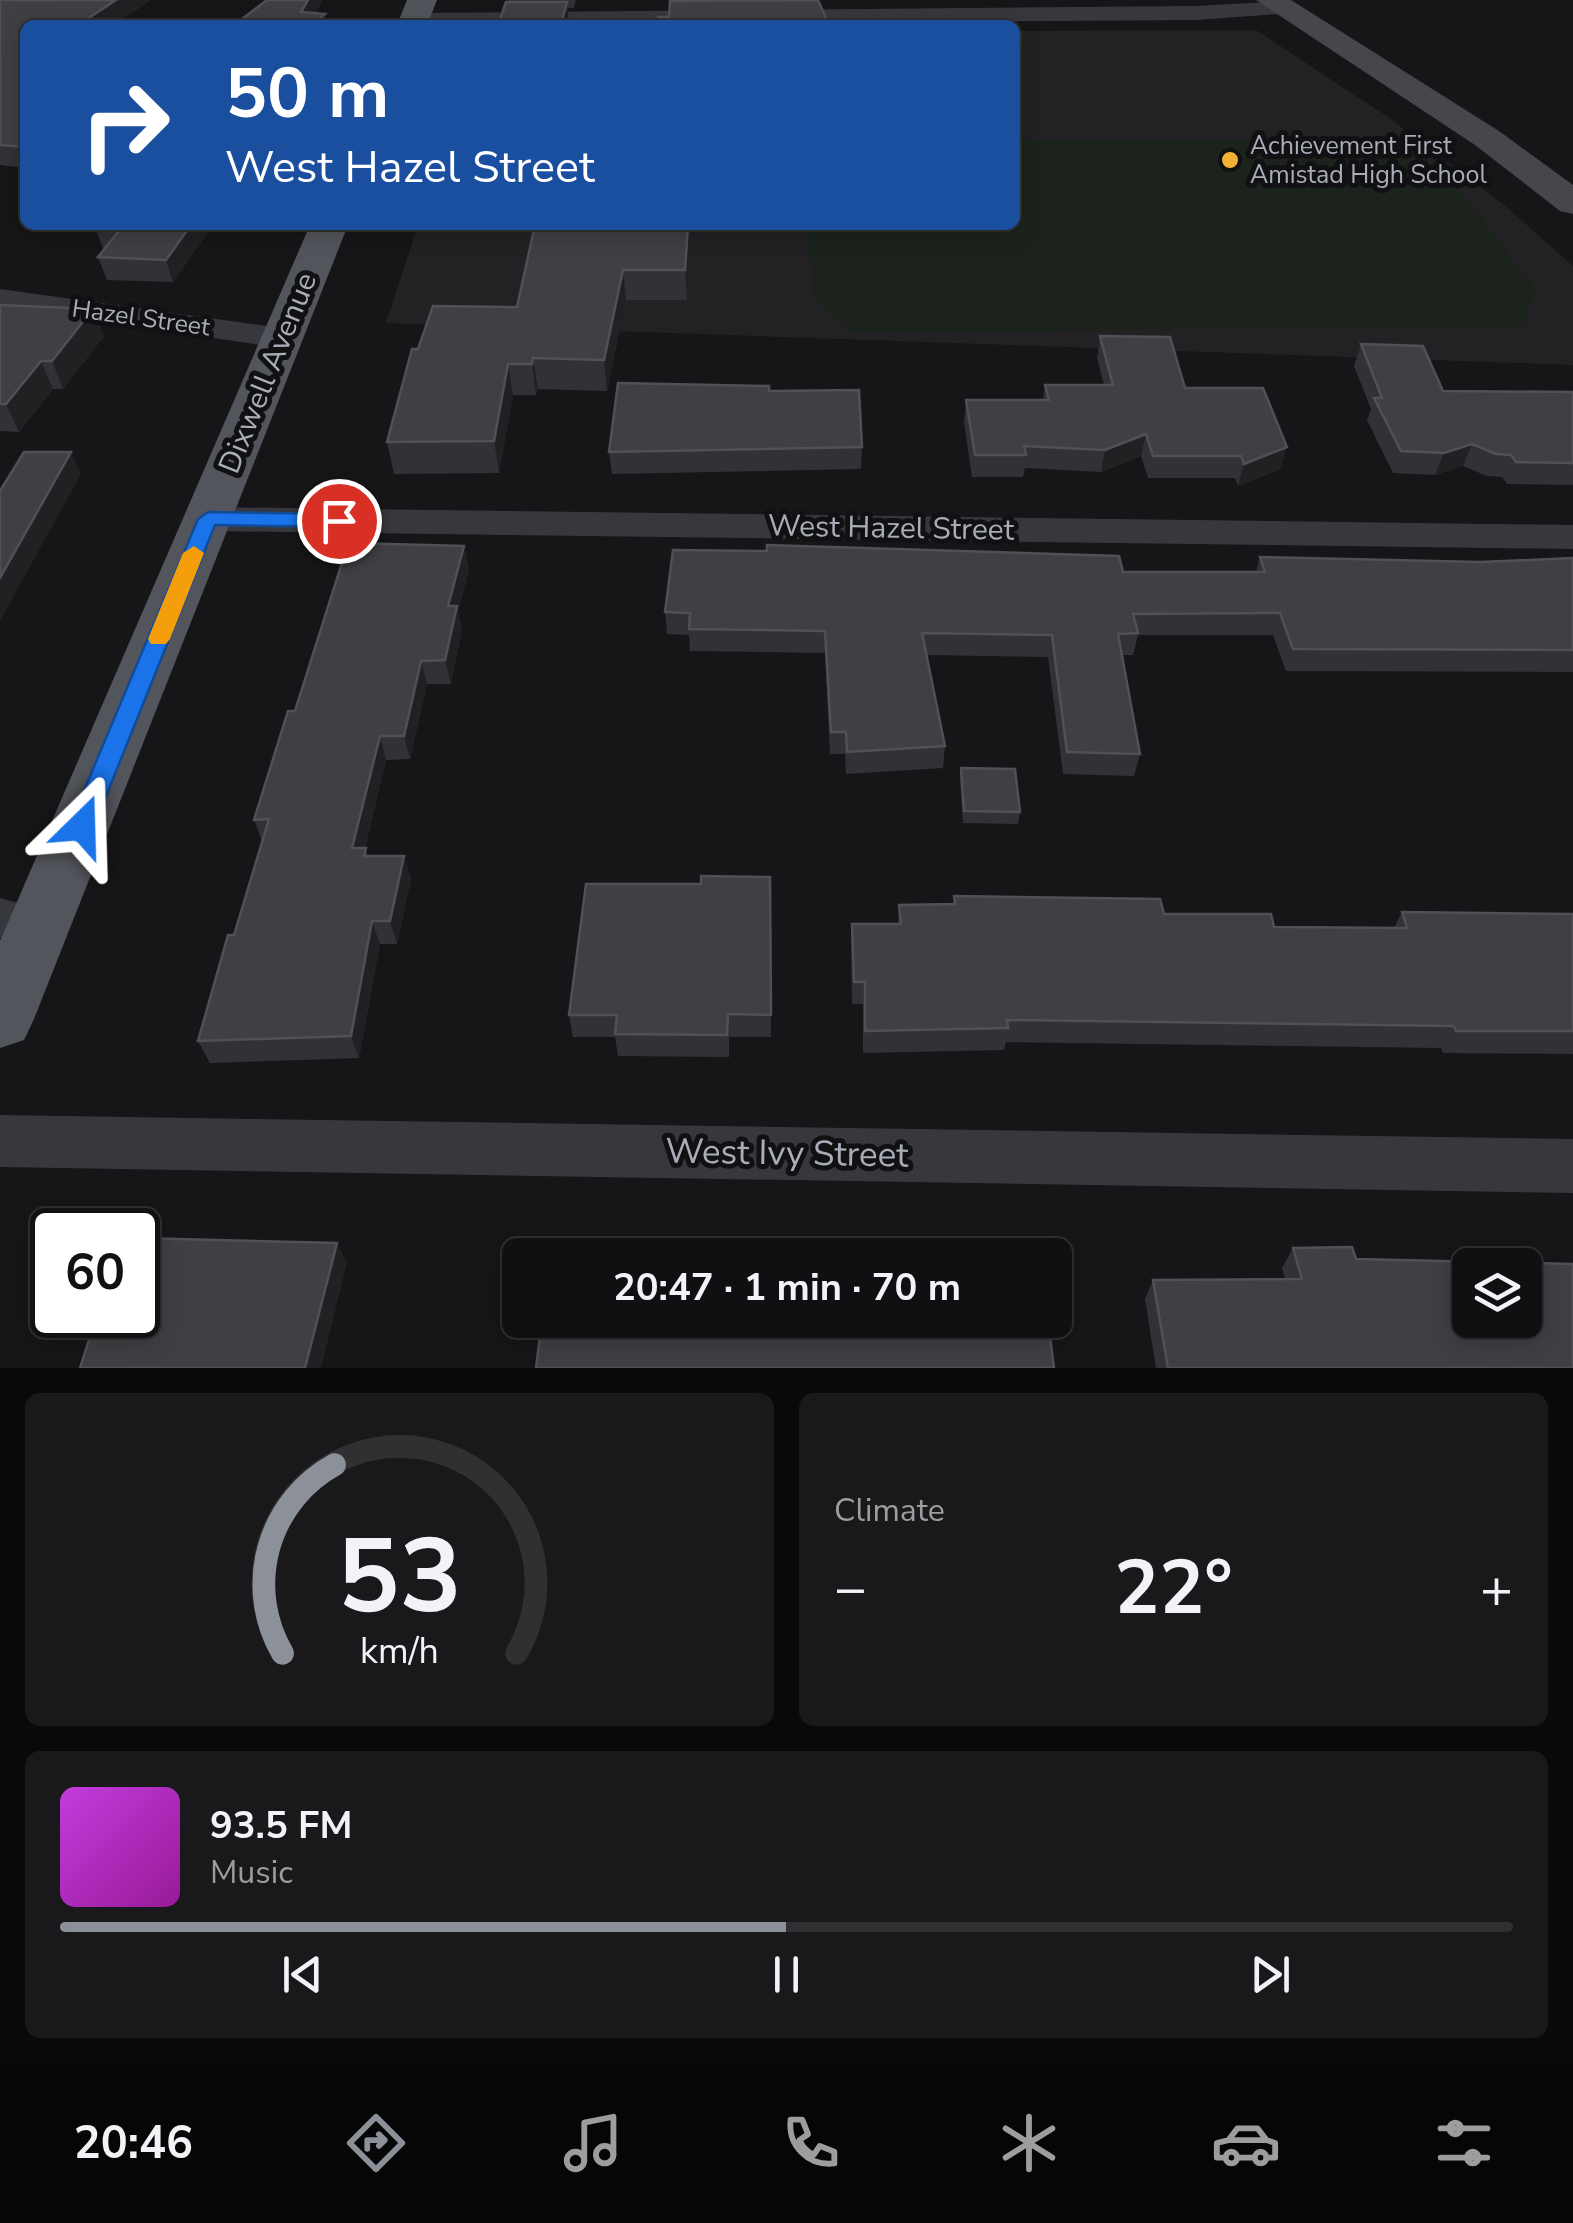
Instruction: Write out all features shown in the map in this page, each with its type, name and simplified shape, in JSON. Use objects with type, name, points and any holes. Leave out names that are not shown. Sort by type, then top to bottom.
[{"type":"main road","points":[[1277,4],[1488,138],[1573,203]]},
{"type":"main road","name":"Dixwell Avenue","points":[[0,1020],[20,923],[208,519],[326,230]]},
{"type":"street","points":[[416,15],[1196,13],[1277,4]]},
{"type":"street","name":"Hazel Street","points":[[0,298],[282,338]]},
{"type":"street","name":"West Hazel Street","points":[[208,519],[1573,537]]},
{"type":"street","name":"West Ivy Street","points":[[0,1141],[1573,1166]]},
{"type":"shaded area","name":"Achievement First Amistad High School","points":[[1256,30],[1388,117],[1503,204],[1573,266],[1573,365],[386,323],[416,230],[1020,230],[1020,31]]},
{"type":"shaded area","points":[[1390,138],[1441,164],[1535,289],[1523,326],[853,333],[814,300],[807,230],[1020,230],[1020,141]]},
{"type":"building","points":[[0,0],[116,0],[86,20],[20,20],[20,147],[0,145]]},
{"type":"building","points":[[267,0],[308,0],[301,12],[325,14],[318,20],[241,20]]},
{"type":"building","points":[[818,0],[827,20],[658,20],[669,17],[670,1]]},
{"type":"building","points":[[506,2],[567,2],[562,20],[500,20]]},
{"type":"building","points":[[120,230],[187,230],[166,260],[98,257]]},
{"type":"building","points":[[534,230],[688,230],[685,270],[623,270],[604,360],[533,358],[532,364],[508,364],[494,441],[387,442],[412,349],[418,349],[433,306],[517,307]]},
{"type":"building","points":[[0,305],[93,309],[52,361],[41,361],[6,404],[0,404]]},
{"type":"building","points":[[1100,336],[1170,337],[1185,388],[1263,388],[1287,447],[1244,464],[1241,456],[1153,456],[1146,434],[1105,450],[1024,446],[1026,455],[975,455],[966,400],[1049,400],[1045,385],[1113,385]]},
{"type":"building","points":[[1361,344],[1423,346],[1443,391],[1573,392],[1573,463],[1516,462],[1511,455],[1496,454],[1472,444],[1444,453],[1401,451],[1374,398],[1382,398]]},
{"type":"building","points":[[618,383],[769,386],[769,391],[859,390],[862,447],[609,452]]},
{"type":"building","points":[[24,452],[71,452],[0,578],[0,491]]},
{"type":"building","points":[[351,543],[464,546],[448,606],[457,606],[445,660],[421,661],[404,736],[380,736],[352,848],[366,848],[364,856],[404,856],[390,921],[372,921],[351,1036],[198,1041],[228,935],[234,935],[269,819],[254,820],[288,711],[295,711]]},
{"type":"building","points":[[767,545],[1119,556],[1123,572],[1265,572],[1260,557],[1481,562],[1573,558],[1573,650],[1293,649],[1280,613],[1133,614],[1138,633],[1118,634],[1140,754],[1067,752],[1052,635],[922,633],[945,746],[847,752],[846,732],[831,732],[825,631],[689,629],[690,613],[665,612],[673,550],[767,551]]},
{"type":"building","points":[[961,768],[1015,769],[1020,812],[964,811]]},
{"type":"building","points":[[701,876],[770,877],[771,1015],[728,1014],[727,1035],[615,1034],[617,1015],[569,1015],[586,884],[701,884]]},
{"type":"building","points":[[954,896],[1160,899],[1164,914],[1271,914],[1274,927],[1407,928],[1402,912],[1573,914],[1573,1031],[1007,1020],[1008,1028],[865,1031],[865,982],[854,982],[852,924],[901,924],[899,905],[955,904]]},
{"type":"building","points":[[160,1239],[337,1243],[305,1368],[80,1368],[90,1338],[160,1338]]},
{"type":"building","points":[[1352,1247],[1356,1259],[1452,1261],[1452,1338],[1542,1338],[1542,1263],[1573,1264],[1573,1368],[1168,1368],[1153,1280],[1302,1279],[1293,1248]]},
{"type":"building","points":[[540,1338],[1050,1338],[1054,1368],[536,1368]]},
{"type":"slow traffic","points":[[159,639],[194,553]]},
{"type":"place","name":"Achievement First Amistad High School","points":[[1230,160]]},
{"type":"route","points":[[82,826],[208,519],[339,521]]}]
